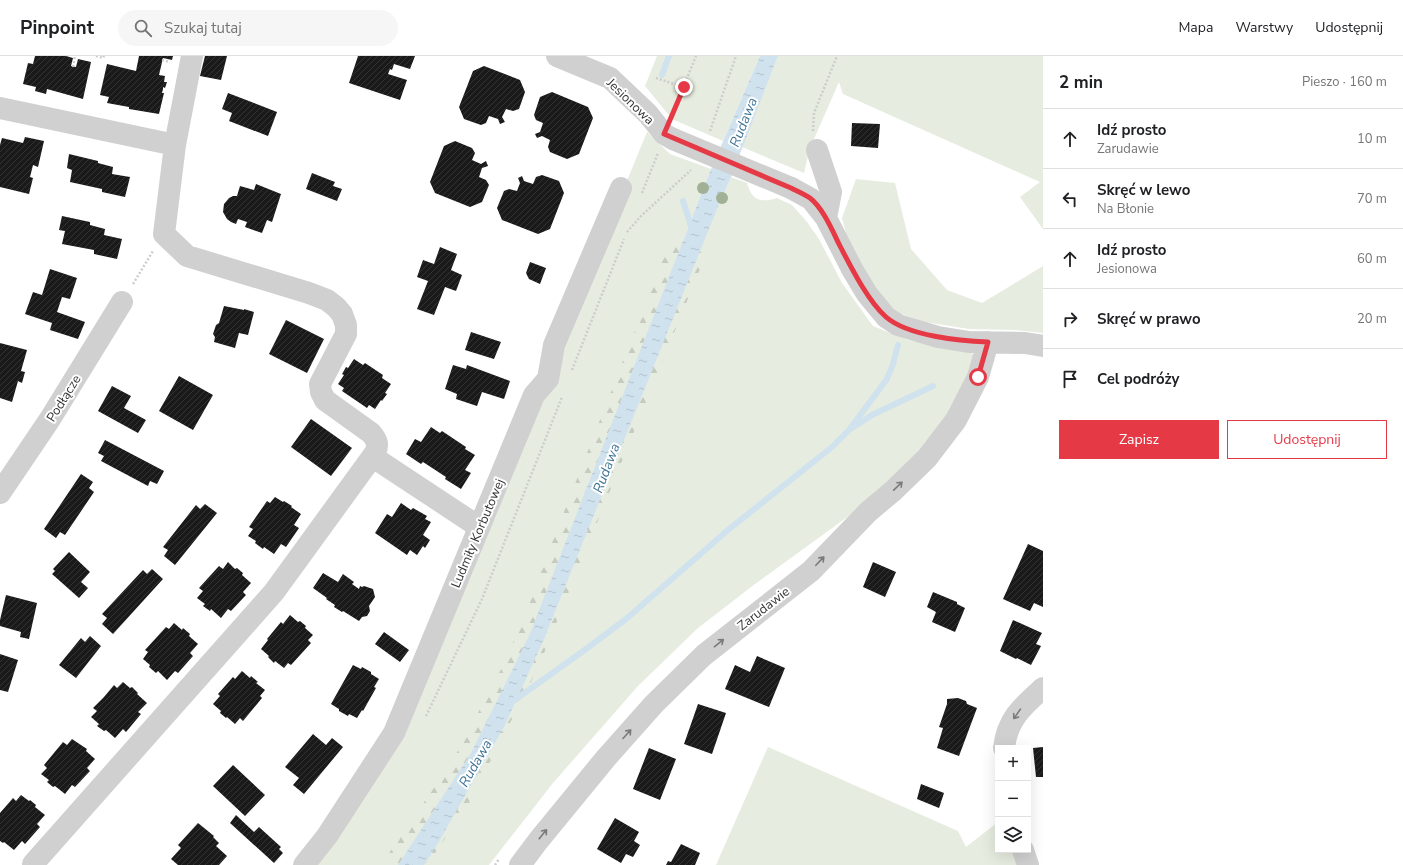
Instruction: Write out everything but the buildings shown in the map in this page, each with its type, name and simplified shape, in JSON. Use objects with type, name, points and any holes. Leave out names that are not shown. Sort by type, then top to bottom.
[{"type":"street","points":[[33,864],[274,592],[373,457],[378,447],[376,439],[371,433],[325,400],[321,392],[320,384],[346,334],[346,325],[342,314],[336,307],[327,300],[309,293],[187,256],[164,234],[174,145],[192,56]]},
{"type":"street","name":"Jesionowa","points":[[557,56],[610,78],[648,114],[668,137],[791,188],[811,199],[826,218],[852,269],[867,294],[886,317],[898,325],[938,337],[969,342],[1024,343],[1043,346]]},
{"type":"street","points":[[0,108],[174,145]]},
{"type":"street","points":[[815,140],[831,192],[826,218]]},
{"type":"street","name":"Ludmiły Korbutowej","points":[[304,865],[327,836],[394,733],[534,395],[548,379],[554,345],[621,188]]},
{"type":"street","name":"Podłącze","points":[[0,493],[50,419],[122,302]]},
{"type":"street","name":"Zarudawie","points":[[520,865],[606,758],[654,704],[704,655],[811,571],[868,512],[893,491],[927,458],[956,420],[978,377],[988,342]]},
{"type":"street","points":[[373,457],[479,527]]},
{"type":"street","points":[[1005,745],[1010,724],[1022,707],[1043,688]]},
{"type":"street","points":[[1024,853],[1028,865]]},
{"type":"path","points":[[73,67],[75,56]]},
{"type":"path","points":[[96,56],[103,58],[104,56]]},
{"type":"path","points":[[668,137],[684,87],[696,56]]},
{"type":"path","points":[[815,140],[814,113],[837,56]]},
{"type":"path","points":[[656,78],[684,87]]},
{"type":"path","points":[[122,302],[164,234]]},
{"type":"green space","points":[[657,56],[760,56],[723,141],[672,119],[645,86]]},
{"type":"green space","points":[[778,56],[1043,56],[1043,229],[1020,197],[1040,182],[843,94],[839,82],[810,148],[804,173],[742,147]]},
{"type":"green space","points":[[647,132],[670,154],[711,169],[529,636],[398,865],[309,865],[399,736]]},
{"type":"green space","points":[[731,177],[747,183],[754,197],[758,199],[771,200],[777,198],[792,205],[819,239],[842,283],[873,326],[908,340],[971,352],[975,357],[958,401],[908,467],[846,518],[755,584],[698,628],[638,686],[553,783],[489,865],[423,865]]},
{"type":"green space","points":[[856,179],[895,183],[911,249],[947,290],[982,303],[1043,266],[1043,333],[1015,330],[969,329],[925,322],[901,314],[885,302],[867,275],[848,241],[842,218]]},
{"type":"green space","points":[[671,238],[677,238],[705,253],[704,259],[538,668],[469,803],[427,865],[381,865],[453,760],[507,658]]},
{"type":"green space","points":[[768,747],[958,831],[966,847],[995,824],[995,853],[1016,853],[1020,865],[716,865]]},
{"type":"water","name":"Rudawa","points":[[760,56],[778,56],[731,177],[544,639],[504,727],[437,845],[424,865],[398,865],[471,753],[529,636],[711,169]]},
{"type":"waterway","points":[[662,75],[669,56]]},
{"type":"waterway","points":[[683,201],[692,229]]},
{"type":"waterway","points":[[512,702],[626,619],[728,530],[832,447],[849,430],[887,379],[898,345]]},
{"type":"waterway","points":[[852,428],[872,415],[933,386]]},
{"type":"route","points":[[684,87],[664,134],[791,188],[811,199],[826,218],[852,269],[867,294],[886,317],[898,325],[938,337],[969,342],[988,342],[978,377]]}]
